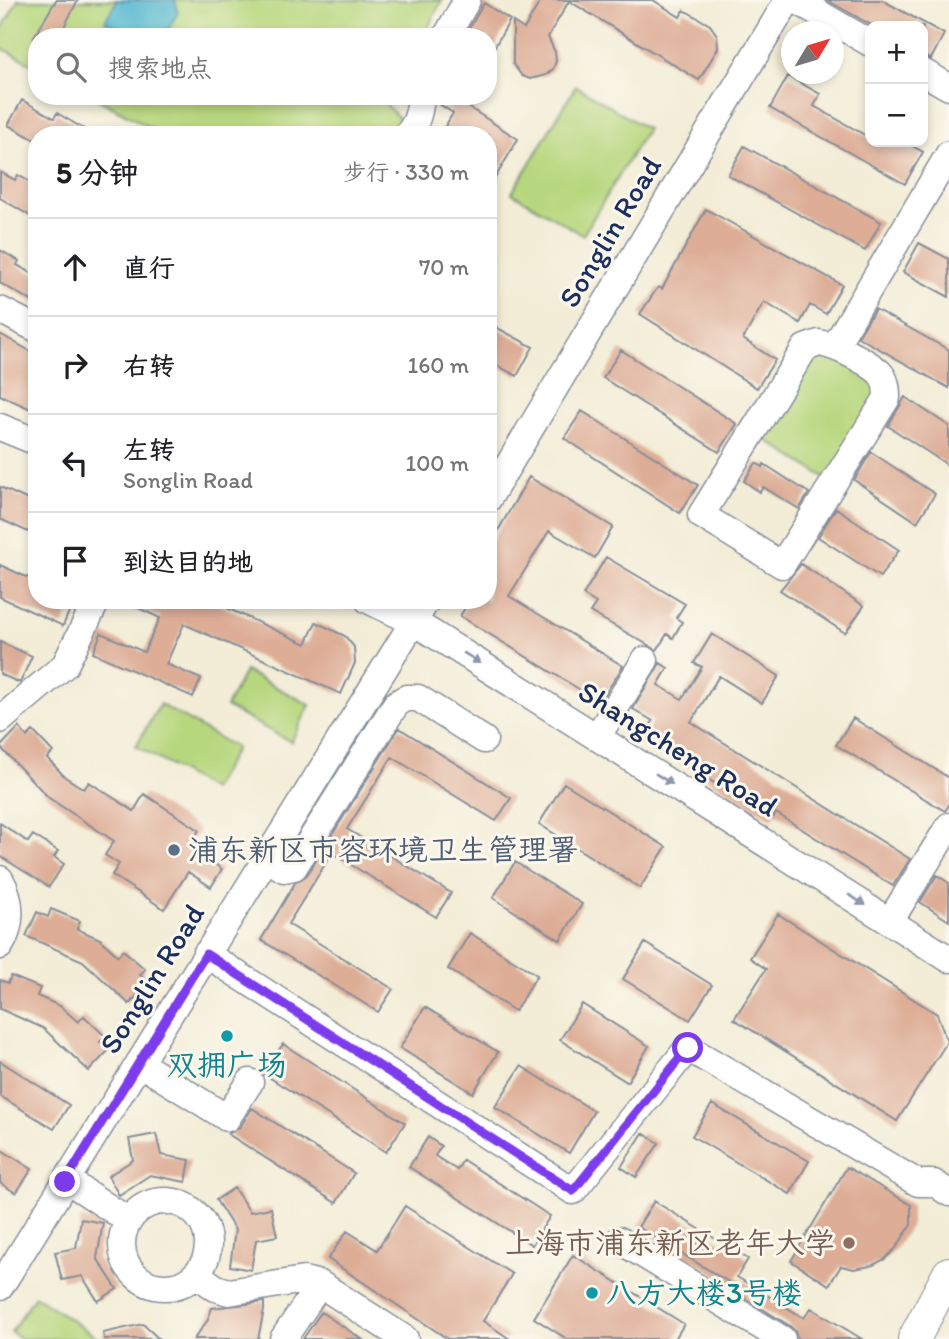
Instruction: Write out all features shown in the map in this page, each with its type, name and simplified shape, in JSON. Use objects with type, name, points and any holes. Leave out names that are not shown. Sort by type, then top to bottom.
[{"type":"main road","points":[[914,1339],[949,1273]]},
{"type":"street","points":[[451,28],[467,0]]},
{"type":"street","name":"Songlin Road","points":[[497,484],[788,0]]},
{"type":"street","points":[[796,0],[865,40]]},
{"type":"street","points":[[928,75],[949,87]]},
{"type":"street","points":[[413,126],[420,105]]},
{"type":"street","points":[[835,346],[949,154]]},
{"type":"street","points":[[0,310],[28,324]]},
{"type":"street","points":[[819,343],[835,346],[880,373],[887,385],[887,398],[782,565],[701,515],[805,348],[819,343]]},
{"type":"street","points":[[0,427],[28,438]]},
{"type":"street","points":[[0,720],[65,664],[92,609]]},
{"type":"street","name":"Songlin Road","points":[[0,1287],[421,611]]},
{"type":"street","name":"Shangcheng Road","points":[[421,611],[597,737],[949,959]]},
{"type":"street","points":[[597,737],[645,660]]},
{"type":"street","points":[[267,858],[284,869],[294,867],[396,704],[406,698],[418,698],[484,740]]},
{"type":"street","points":[[890,921],[949,826]]},
{"type":"street","points":[[0,880],[5,887],[10,913],[0,946]]},
{"type":"street","points":[[206,954],[573,1191],[688,1048],[918,1183],[934,1183],[949,1193]]},
{"type":"street","points":[[139,1063],[227,1118],[250,1082]]},
{"type":"street","points":[[67,1180],[129,1221]]},
{"type":"street","points":[[162,1200],[190,1208],[200,1218],[206,1230],[206,1257],[195,1274],[178,1285],[151,1285],[139,1278],[129,1267],[123,1253],[122,1238],[129,1221],[148,1204],[162,1200]]},
{"type":"street","points":[[619,1240],[782,1339]]},
{"type":"street","points":[[195,1274],[216,1288],[229,1292],[304,1280],[320,1284],[405,1339]]},
{"type":"street","points":[[283,1339],[320,1284]]},
{"type":"green space","points":[[18,0],[442,0],[428,28],[28,28],[28,62],[0,47],[0,32]]},
{"type":"green space","points":[[576,86],[647,129],[583,235],[512,193]]},
{"type":"green space","points":[[109,105],[388,105],[407,126],[147,126]]},
{"type":"green space","points":[[819,343],[887,385],[834,483],[753,432]]},
{"type":"green space","points":[[245,671],[310,705],[291,742],[226,707]]},
{"type":"green space","points":[[160,704],[236,748],[212,790],[136,746]]},
{"type":"green space","points":[[35,1296],[98,1338],[21,1339],[11,1332]]},
{"type":"water","points":[[117,0],[175,0],[178,12],[169,28],[118,28],[105,21]]},
{"type":"building","points":[[56,0],[78,0],[64,28],[39,28]]},
{"type":"building","points":[[541,0],[653,0],[680,17],[684,10],[710,25],[717,35],[718,48],[699,80],[569,1],[548,37],[555,52],[553,69],[546,75],[530,79],[522,76],[513,64],[513,22],[524,29]]},
{"type":"building","points":[[827,0],[882,0],[920,21],[865,21]]},
{"type":"building","points":[[484,3],[510,20],[497,42],[497,28],[469,28]]},
{"type":"building","points":[[928,25],[944,34],[931,59],[928,58]]},
{"type":"building","points":[[784,84],[802,84],[820,94],[814,106],[865,135],[865,147],[914,147],[923,152],[905,184],[770,108]]},
{"type":"building","points":[[22,100],[54,118],[57,113],[79,126],[28,126],[28,136],[8,125]]},
{"type":"building","points":[[441,105],[465,105],[518,139],[497,175],[497,126],[445,126],[453,113]]},
{"type":"building","points":[[744,146],[881,222],[865,251],[728,175]]},
{"type":"building","points":[[0,172],[15,180],[18,175],[28,181],[28,215],[0,198]]},
{"type":"building","points":[[706,209],[842,285],[826,314],[810,305],[800,323],[764,302],[743,339],[775,360],[757,388],[640,314],[658,287],[662,289]]},
{"type":"building","points":[[919,243],[949,259],[949,297],[903,272]]},
{"type":"building","points":[[0,250],[19,261],[17,265],[28,271],[28,299],[0,283]]},
{"type":"building","points":[[875,309],[949,350],[949,388],[858,337]]},
{"type":"building","points":[[497,328],[533,347],[517,376],[497,366]]},
{"type":"building","points":[[0,334],[28,350],[28,408],[0,395]]},
{"type":"building","points":[[621,350],[737,424],[719,452],[603,378]]},
{"type":"building","points":[[905,397],[949,426],[949,466],[888,426]]},
{"type":"building","points":[[582,411],[698,485],[680,513],[564,438]]},
{"type":"building","points":[[871,452],[935,494],[917,522],[854,480]]},
{"type":"building","points":[[756,463],[763,467],[764,464],[809,493],[799,509],[763,487],[760,492],[744,481]]},
{"type":"building","points":[[529,477],[613,527],[595,558],[549,531],[509,596],[623,666],[600,702],[460,616],[464,609],[497,609],[497,532]]},
{"type":"building","points":[[0,487],[28,500],[28,532],[0,519]]},
{"type":"building","points":[[836,508],[899,550],[880,577],[818,537]]},
{"type":"building","points":[[606,557],[685,604],[676,618],[682,622],[673,638],[667,634],[657,650],[590,612],[596,603],[583,595]]},
{"type":"building","points":[[801,564],[864,606],[845,633],[780,590]]},
{"type":"building","points":[[0,565],[28,578],[28,609],[70,609],[63,626],[0,597]]},
{"type":"building","points":[[140,609],[229,609],[306,644],[316,622],[345,636],[354,647],[355,663],[341,694],[184,624],[166,664],[201,679],[193,697],[93,653],[101,633],[144,652],[160,618]]},
{"type":"building","points":[[712,634],[779,676],[762,703],[719,676],[691,722],[910,859],[893,886],[776,813],[772,819],[642,738],[653,721],[633,709],[660,663],[668,668],[658,685],[682,699],[702,667],[694,663]]},
{"type":"building","points":[[0,642],[32,656],[20,683],[0,674]]},
{"type":"building","points":[[853,718],[949,778],[949,805],[945,811],[836,745]]},
{"type":"building","points":[[19,727],[27,737],[33,731],[53,752],[47,758],[65,777],[84,789],[89,782],[134,811],[144,794],[199,830],[189,847],[222,869],[211,887],[188,872],[164,909],[112,875],[119,864],[105,855],[114,841],[49,798],[0,747]]},
{"type":"building","points":[[399,728],[511,798],[496,821],[392,757],[347,829],[451,893],[436,917],[332,853],[288,924],[393,989],[378,1012],[261,940],[295,883],[307,875]]},
{"type":"building","points":[[564,783],[666,847],[640,888],[539,824]]},
{"type":"building","points":[[0,823],[28,842],[33,835],[58,851],[54,857],[64,864],[49,887],[0,856]]},
{"type":"building","points":[[515,862],[582,904],[560,940],[493,898]]},
{"type":"building","points":[[937,875],[949,883],[949,921],[920,902]]},
{"type":"building","points":[[51,909],[80,921],[77,929],[100,939],[118,956],[123,950],[145,969],[140,975],[149,983],[129,1004],[83,961],[26,936],[37,912],[48,917]]},
{"type":"building","points":[[778,914],[937,1014],[947,1042],[897,1121],[734,1019],[766,969],[750,958]]},
{"type":"building","points":[[470,933],[537,975],[515,1011],[448,969]]},
{"type":"building","points":[[645,943],[712,985],[690,1020],[623,979]]},
{"type":"building","points":[[11,976],[40,988],[37,996],[60,1006],[78,1022],[84,1016],[105,1036],[100,1042],[109,1050],[89,1071],[43,1028],[0,1009],[0,980],[8,983]]},
{"type":"building","points":[[582,1004],[649,1046],[627,1082],[560,1040]]},
{"type":"building","points":[[425,1007],[498,1052],[473,1093],[400,1048]]},
{"type":"building","points":[[283,1044],[405,1123],[386,1152],[264,1074]]},
{"type":"building","points":[[0,1061],[69,1105],[54,1129],[0,1096]]},
{"type":"building","points":[[521,1066],[594,1111],[569,1153],[495,1107]]},
{"type":"building","points":[[712,1104],[809,1161],[790,1194],[692,1136]]},
{"type":"building","points":[[252,1108],[354,1173],[336,1203],[228,1134],[240,1127]]},
{"type":"building","points":[[643,1133],[659,1143],[636,1177],[621,1167]]},
{"type":"building","points":[[156,1134],[161,1155],[190,1160],[186,1182],[150,1175],[119,1195],[108,1176],[133,1160],[129,1139]]},
{"type":"building","points":[[428,1137],[441,1146],[435,1156],[457,1170],[463,1160],[550,1216],[532,1245],[409,1167]]},
{"type":"building","points":[[0,1149],[32,1169],[16,1193],[0,1183]]},
{"type":"building","points":[[847,1167],[911,1205],[911,1225],[885,1259],[871,1266],[854,1269],[841,1266],[829,1285],[791,1261]]},
{"type":"building","points":[[234,1188],[250,1212],[271,1208],[277,1236],[256,1240],[251,1270],[230,1266],[235,1230],[216,1200]]},
{"type":"building","points":[[654,1201],[748,1259],[737,1277],[804,1318],[811,1308],[862,1339],[798,1339],[790,1326],[727,1287],[730,1283],[638,1227]]},
{"type":"building","points":[[405,1206],[512,1274],[483,1321],[510,1339],[448,1339],[328,1259],[347,1231],[377,1250]]},
{"type":"building","points":[[81,1219],[103,1223],[97,1258],[117,1289],[98,1301],[82,1276],[62,1280],[55,1252],[76,1248]]},
{"type":"building","name":"八方大楼3号楼","points":[[573,1255],[684,1324],[675,1339],[567,1339],[534,1318]]},
{"type":"building","points":[[264,1302],[258,1339],[194,1339],[207,1321],[212,1308]]},
{"type":"building","points":[[321,1312],[339,1324],[362,1339],[303,1339]]},
{"type":"building","points":[[143,1324],[159,1339],[104,1339],[103,1333]]},
{"type":"place","name":"浦东新区市容环境卫生管理署","points":[[174,850]]},
{"type":"place","name":"双拥广场","points":[[227,1036]]},
{"type":"place","name":"上海市浦东新区老年大学","points":[[849,1243]]},
{"type":"place","name":"八方大楼3号楼","points":[[592,1293]]},
{"type":"route","points":[[65,1182],[206,954],[573,1191],[688,1048]]}]
